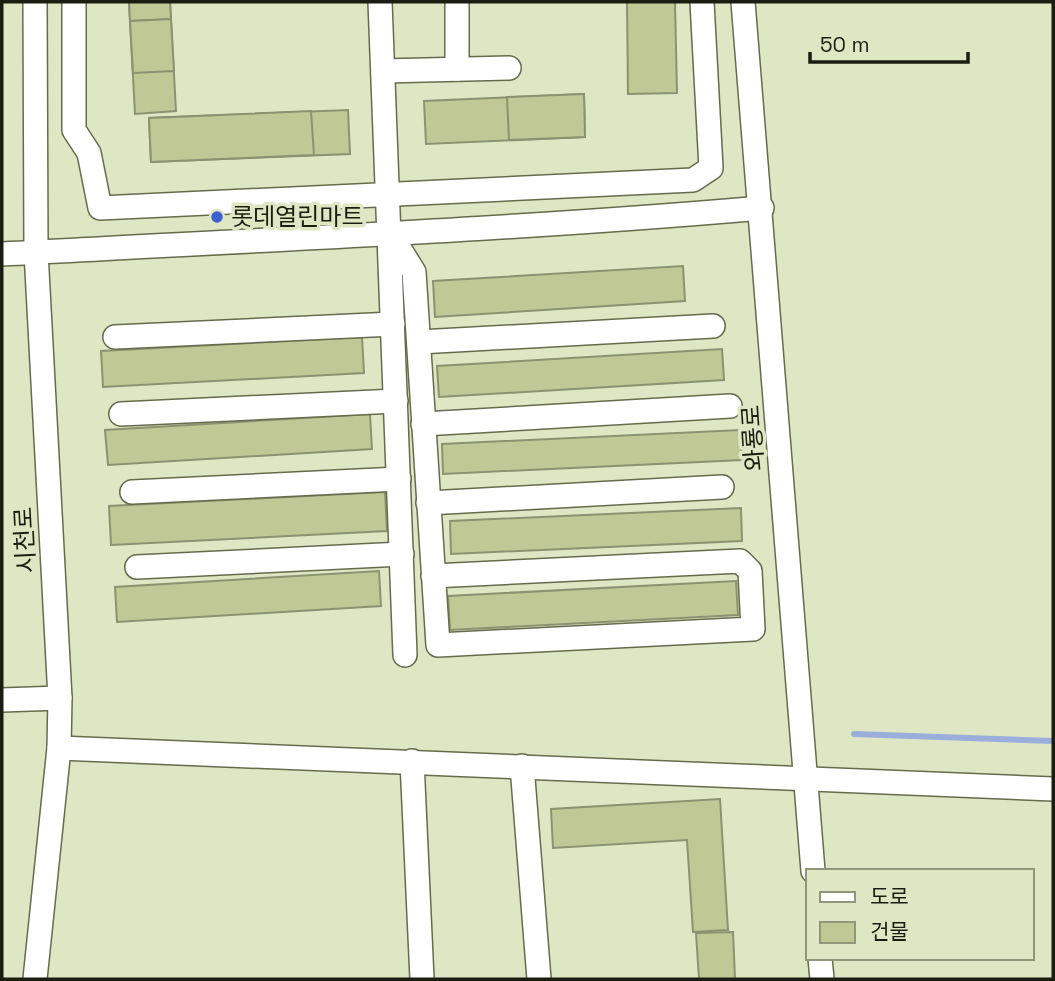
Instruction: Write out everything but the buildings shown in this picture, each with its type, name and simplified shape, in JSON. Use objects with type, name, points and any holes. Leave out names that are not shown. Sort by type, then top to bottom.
[{"type":"street","name":"시천로","points":[[35,2],[36,252],[60,698],[59,748],[35,979]]},
{"type":"street","points":[[75,2],[74,130],[89,153],[100,208],[693,180],[711,168],[702,2]]},
{"type":"street","points":[[380,2],[390,193],[405,655]]},
{"type":"street","points":[[457,2],[457,69]]},
{"type":"street","name":"와룡로","points":[[743,2],[762,208],[813,869]]},
{"type":"street","points":[[383,71],[509,68]]},
{"type":"street","points":[[243,202],[244,241]]},
{"type":"street","points":[[2,254],[391,235],[762,208]]},
{"type":"street","points":[[391,235],[414,272],[428,503],[433,576],[438,645],[753,629],[750,571],[740,561],[433,576]]},
{"type":"street","points":[[115,337],[393,324]]},
{"type":"street","points":[[419,342],[713,326]]},
{"type":"street","points":[[121,414],[396,401]]},
{"type":"street","points":[[423,424],[730,406]]},
{"type":"street","points":[[132,492],[399,479]]},
{"type":"street","points":[[428,503],[722,487]]},
{"type":"street","points":[[137,567],[402,554]]},
{"type":"street","points":[[2,701],[60,698]]},
{"type":"street","points":[[59,748],[1053,789]]},
{"type":"street","points":[[412,761],[422,979]]},
{"type":"street","points":[[522,766],[539,979]]},
{"type":"street","points":[[820,960],[822,979]]},
{"type":"waterway","points":[[854,734],[1053,741]]},
{"type":"place","name":"롯데열린마트","points":[[217,217]]}]
